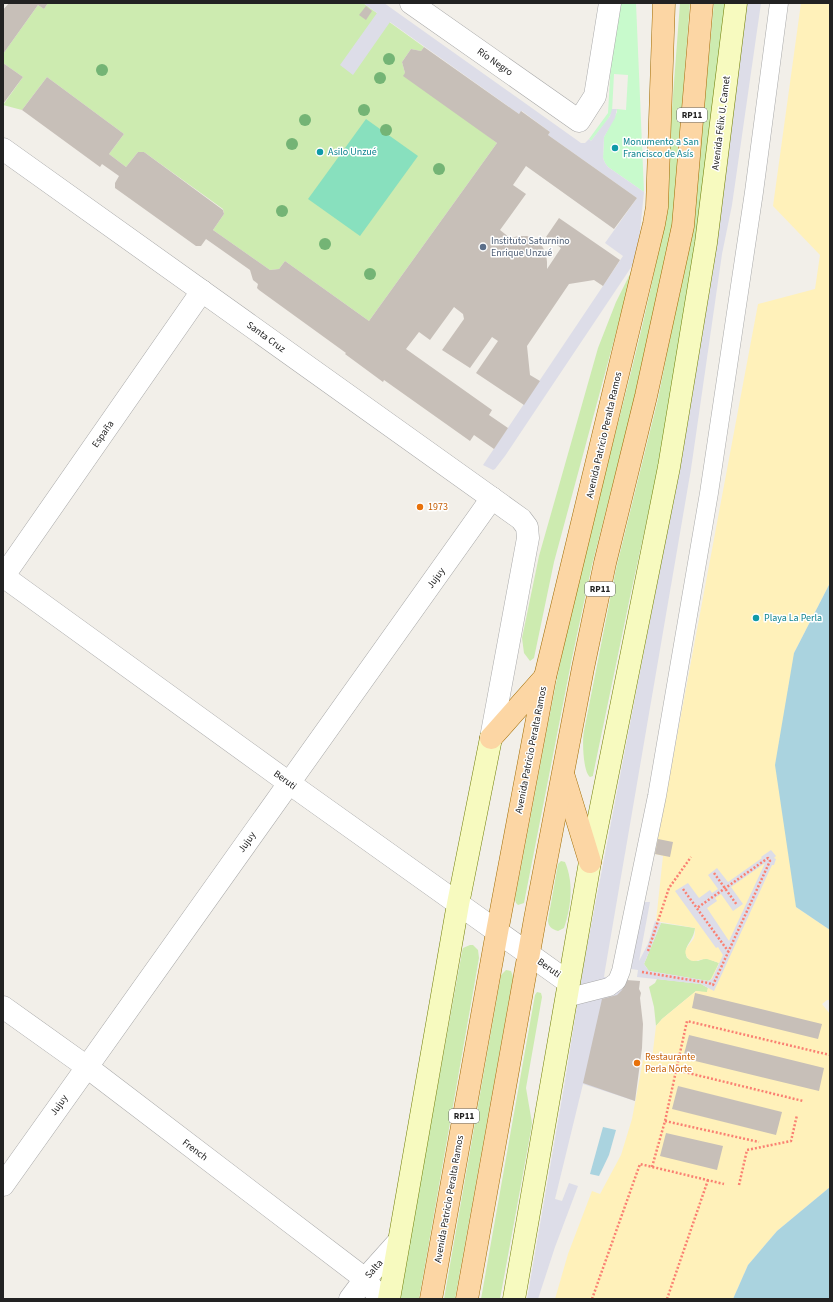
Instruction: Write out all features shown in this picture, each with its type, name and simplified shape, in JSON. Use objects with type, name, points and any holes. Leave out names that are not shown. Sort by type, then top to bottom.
[{"type":"main road","name":"RP11","points":[[467,1299],[529,954],[583,668],[605,564],[646,396],[683,226],[702,3]]},
{"type":"main road","name":"Avenida Félix U. Camet","points":[[590,862],[669,467],[706,243],[736,3]]},
{"type":"main road","name":"Avenida Patricio Peralta Ramos","points":[[431,1299],[497,932],[545,677],[651,238],[656,207],[663,7]]},
{"type":"main road","points":[[389,1299],[458,904],[491,738],[545,677]]},
{"type":"main road","points":[[514,1299],[590,862],[563,776]]},
{"type":"street","name":"Río Negro","points":[[411,3],[579,121],[595,96],[610,3]]},
{"type":"street","points":[[567,990],[609,988],[616,982],[621,971],[657,796],[709,493],[753,200],[779,3]]},
{"type":"street","name":"Santa Cruz","points":[[3,149],[521,519],[527,527],[528,538],[491,738]]},
{"type":"street","name":"España","points":[[3,576],[202,291]]},
{"type":"street","name":"Jujuy","points":[[3,1185],[492,498]]},
{"type":"street","name":"Beruti","points":[[3,576],[529,954],[567,990]]},
{"type":"street","name":"French","points":[[3,1007],[87,1067],[365,1278],[382,1299]]},
{"type":"street","name":"Salta","points":[[350,1299],[365,1278],[399,1241]]},
{"type":"path","points":[[650,944],[669,888],[691,857]]},
{"type":"path","points":[[641,966],[642,973],[709,983],[713,985],[770,861],[768,858],[697,908]]},
{"type":"path","points":[[714,873],[737,905]]},
{"type":"path","points":[[683,889],[728,952]]},
{"type":"path","points":[[652,1167],[665,1121],[687,1021],[830,1055]]},
{"type":"path","points":[[676,1070],[802,1101]]},
{"type":"path","points":[[739,1184],[747,1150],[791,1141],[797,1115]]},
{"type":"path","points":[[665,1121],[759,1142]]},
{"type":"path","points":[[592,1299],[640,1164],[724,1184]]},
{"type":"path","points":[[667,1299],[708,1180]]},
{"type":"green space","points":[[48,3],[363,3],[424,47],[421,51],[411,49],[402,62],[405,73],[497,143],[369,321],[285,261],[279,269],[270,270],[213,230],[224,214],[223,209],[144,152],[138,152],[126,167],[109,154],[124,134],[47,77],[22,110],[3,105],[23,77],[3,63],[3,54],[38,5],[44,9]]},
{"type":"green space","points":[[621,3],[636,3],[644,192],[608,167],[603,158],[604,137],[617,112],[617,109],[626,110],[628,75],[614,74],[612,112],[607,121],[591,141],[589,139],[608,113],[611,61]]},
{"type":"green space","points":[[680,3],[690,3],[672,231],[636,393],[592,565],[572,658],[524,903],[518,905],[515,899],[564,644],[583,560],[636,354],[663,228]]},
{"type":"green space","points":[[714,3],[725,3],[701,224],[659,464],[593,776],[590,777],[584,763],[584,731],[616,569],[658,399],[693,223]]},
{"type":"green space","points":[[366,119],[418,156],[360,236],[308,199]]},
{"type":"green space","points":[[634,266],[554,562],[534,658],[530,661],[524,653],[522,638],[539,556],[598,348],[616,302]]},
{"type":"green space","points":[[561,861],[565,862],[570,878],[570,903],[564,928],[558,931],[550,927],[548,920],[558,864]]},
{"type":"green space","points":[[661,923],[695,928],[687,946],[687,958],[698,961],[706,958],[719,963],[712,979],[708,981],[649,971],[644,964]]},
{"type":"green space","points":[[473,945],[478,950],[479,958],[419,1299],[399,1299],[462,952],[463,948]]},
{"type":"green space","points":[[506,970],[511,971],[513,977],[455,1299],[444,1299],[501,975]]},
{"type":"green space","points":[[657,979],[701,984],[708,988],[707,993],[696,991],[662,1019],[656,1026],[654,1007],[649,987],[655,983]]},
{"type":"green space","points":[[537,992],[541,993],[542,997],[526,1088],[532,1123],[531,1130],[500,1299],[481,1299],[535,995]]},
{"type":"sand","name":"Playa La Perla","points":[[801,3],[830,3],[830,583],[794,653],[796,907],[830,930],[830,1000],[827,1000],[822,1004],[830,1014],[830,1187],[777,1231],[748,1265],[733,1299],[555,1299],[568,1254],[592,1191],[600,1194],[621,1155],[632,1119],[643,1060],[652,1059],[656,1026],[662,1019],[696,991],[707,992],[709,983],[719,963],[707,959],[691,961],[687,957],[685,952],[694,938],[695,928],[656,921],[663,856],[655,854],[758,304],[815,289],[820,255],[773,206]]},
{"type":"shaded area","points":[[363,3],[384,3],[581,143],[585,143],[589,139],[591,141],[610,116],[612,109],[617,109],[615,118],[604,137],[603,158],[608,167],[644,192],[640,232],[634,263],[505,456],[493,470],[483,465],[623,256],[605,243],[637,198],[548,135],[550,132],[522,111],[519,114],[390,22],[353,75],[340,65],[377,13]]},
{"type":"shaded area","points":[[747,3],[761,3],[732,205],[722,254],[691,469],[604,977],[608,977],[625,985],[628,1000],[635,1101],[583,1084],[555,1199],[562,1201],[569,1183],[578,1186],[555,1247],[538,1299],[527,1299],[583,968],[679,470],[720,206]]},
{"type":"shaded area","points":[[771,850],[776,856],[774,858],[776,859],[714,991],[701,984],[637,977],[638,970],[631,969],[643,902],[650,902],[639,961],[648,944],[655,921],[661,923],[644,964],[649,971],[708,981],[712,979],[723,955],[718,947],[716,948],[675,891],[688,883],[699,898],[710,890],[712,893],[718,889],[708,875],[717,868],[728,882],[762,858],[761,857]],"holes":[[[765,863],[729,941],[707,908],[717,901],[715,898],[721,894],[733,911],[743,904],[731,887]]]},
{"type":"water","points":[[830,583],[830,930],[796,907],[775,765],[794,653]]},
{"type":"water","points":[[603,1127],[616,1130],[609,1155],[599,1176],[590,1174]]},
{"type":"water","points":[[830,1187],[830,1299],[733,1299],[748,1265],[777,1231]]},
{"type":"building","points":[[9,3],[48,3],[44,9],[38,5],[3,54],[3,10]]},
{"type":"building","points":[[366,6],[372,11],[366,20],[359,15]]},
{"type":"building","name":"Instituto Saturnino Enrique Unzué","points":[[424,47],[519,114],[521,111],[550,132],[548,135],[637,198],[614,229],[526,166],[513,185],[526,194],[500,230],[510,238],[527,236],[535,240],[542,246],[546,253],[547,269],[561,248],[546,237],[559,218],[620,260],[603,286],[594,280],[569,284],[527,346],[530,375],[540,381],[524,405],[476,373],[498,341],[492,337],[470,368],[442,350],[464,319],[463,314],[454,307],[430,340],[419,332],[406,349],[492,410],[489,415],[508,428],[494,449],[474,435],[470,441],[384,380],[383,382],[345,354],[346,353],[259,290],[257,288],[258,284],[253,280],[250,270],[206,239],[201,246],[196,246],[115,188],[115,183],[119,176],[102,164],[100,167],[22,110],[47,77],[124,134],[109,154],[126,167],[138,152],[144,152],[223,210],[224,214],[213,230],[270,270],[279,269],[285,261],[369,321],[497,143],[403,76],[405,73],[402,62],[411,49],[421,51]]},
{"type":"building","points":[[3,63],[23,77],[3,104]]},
{"type":"building","points":[[658,839],[673,842],[670,857],[655,854]]},
{"type":"building","points":[[626,980],[640,981],[639,989],[641,993],[640,998],[643,1024],[642,1048],[635,1101],[583,1083],[602,999],[617,995],[622,990]]},
{"type":"building","points":[[695,993],[822,1024],[818,1039],[692,1008]]},
{"type":"building","points":[[689,1035],[824,1068],[819,1091],[683,1058]]},
{"type":"building","points":[[678,1086],[782,1112],[776,1135],[672,1109]]},
{"type":"building","points":[[666,1133],[723,1146],[717,1170],[660,1156]]},
{"type":"place","name":"Monumento a San Francisco de Asís","points":[[615,148]]},
{"type":"place","name":"Asilo Unzué","points":[[320,152]]},
{"type":"place","name":"Instituto Saturnino Enrique Unzué","points":[[483,247]]},
{"type":"place","name":"1973","points":[[420,507]]},
{"type":"place","name":"Playa La Perla","points":[[756,618]]},
{"type":"place","name":"Restaurante Perla Norte","points":[[637,1063]]}]
